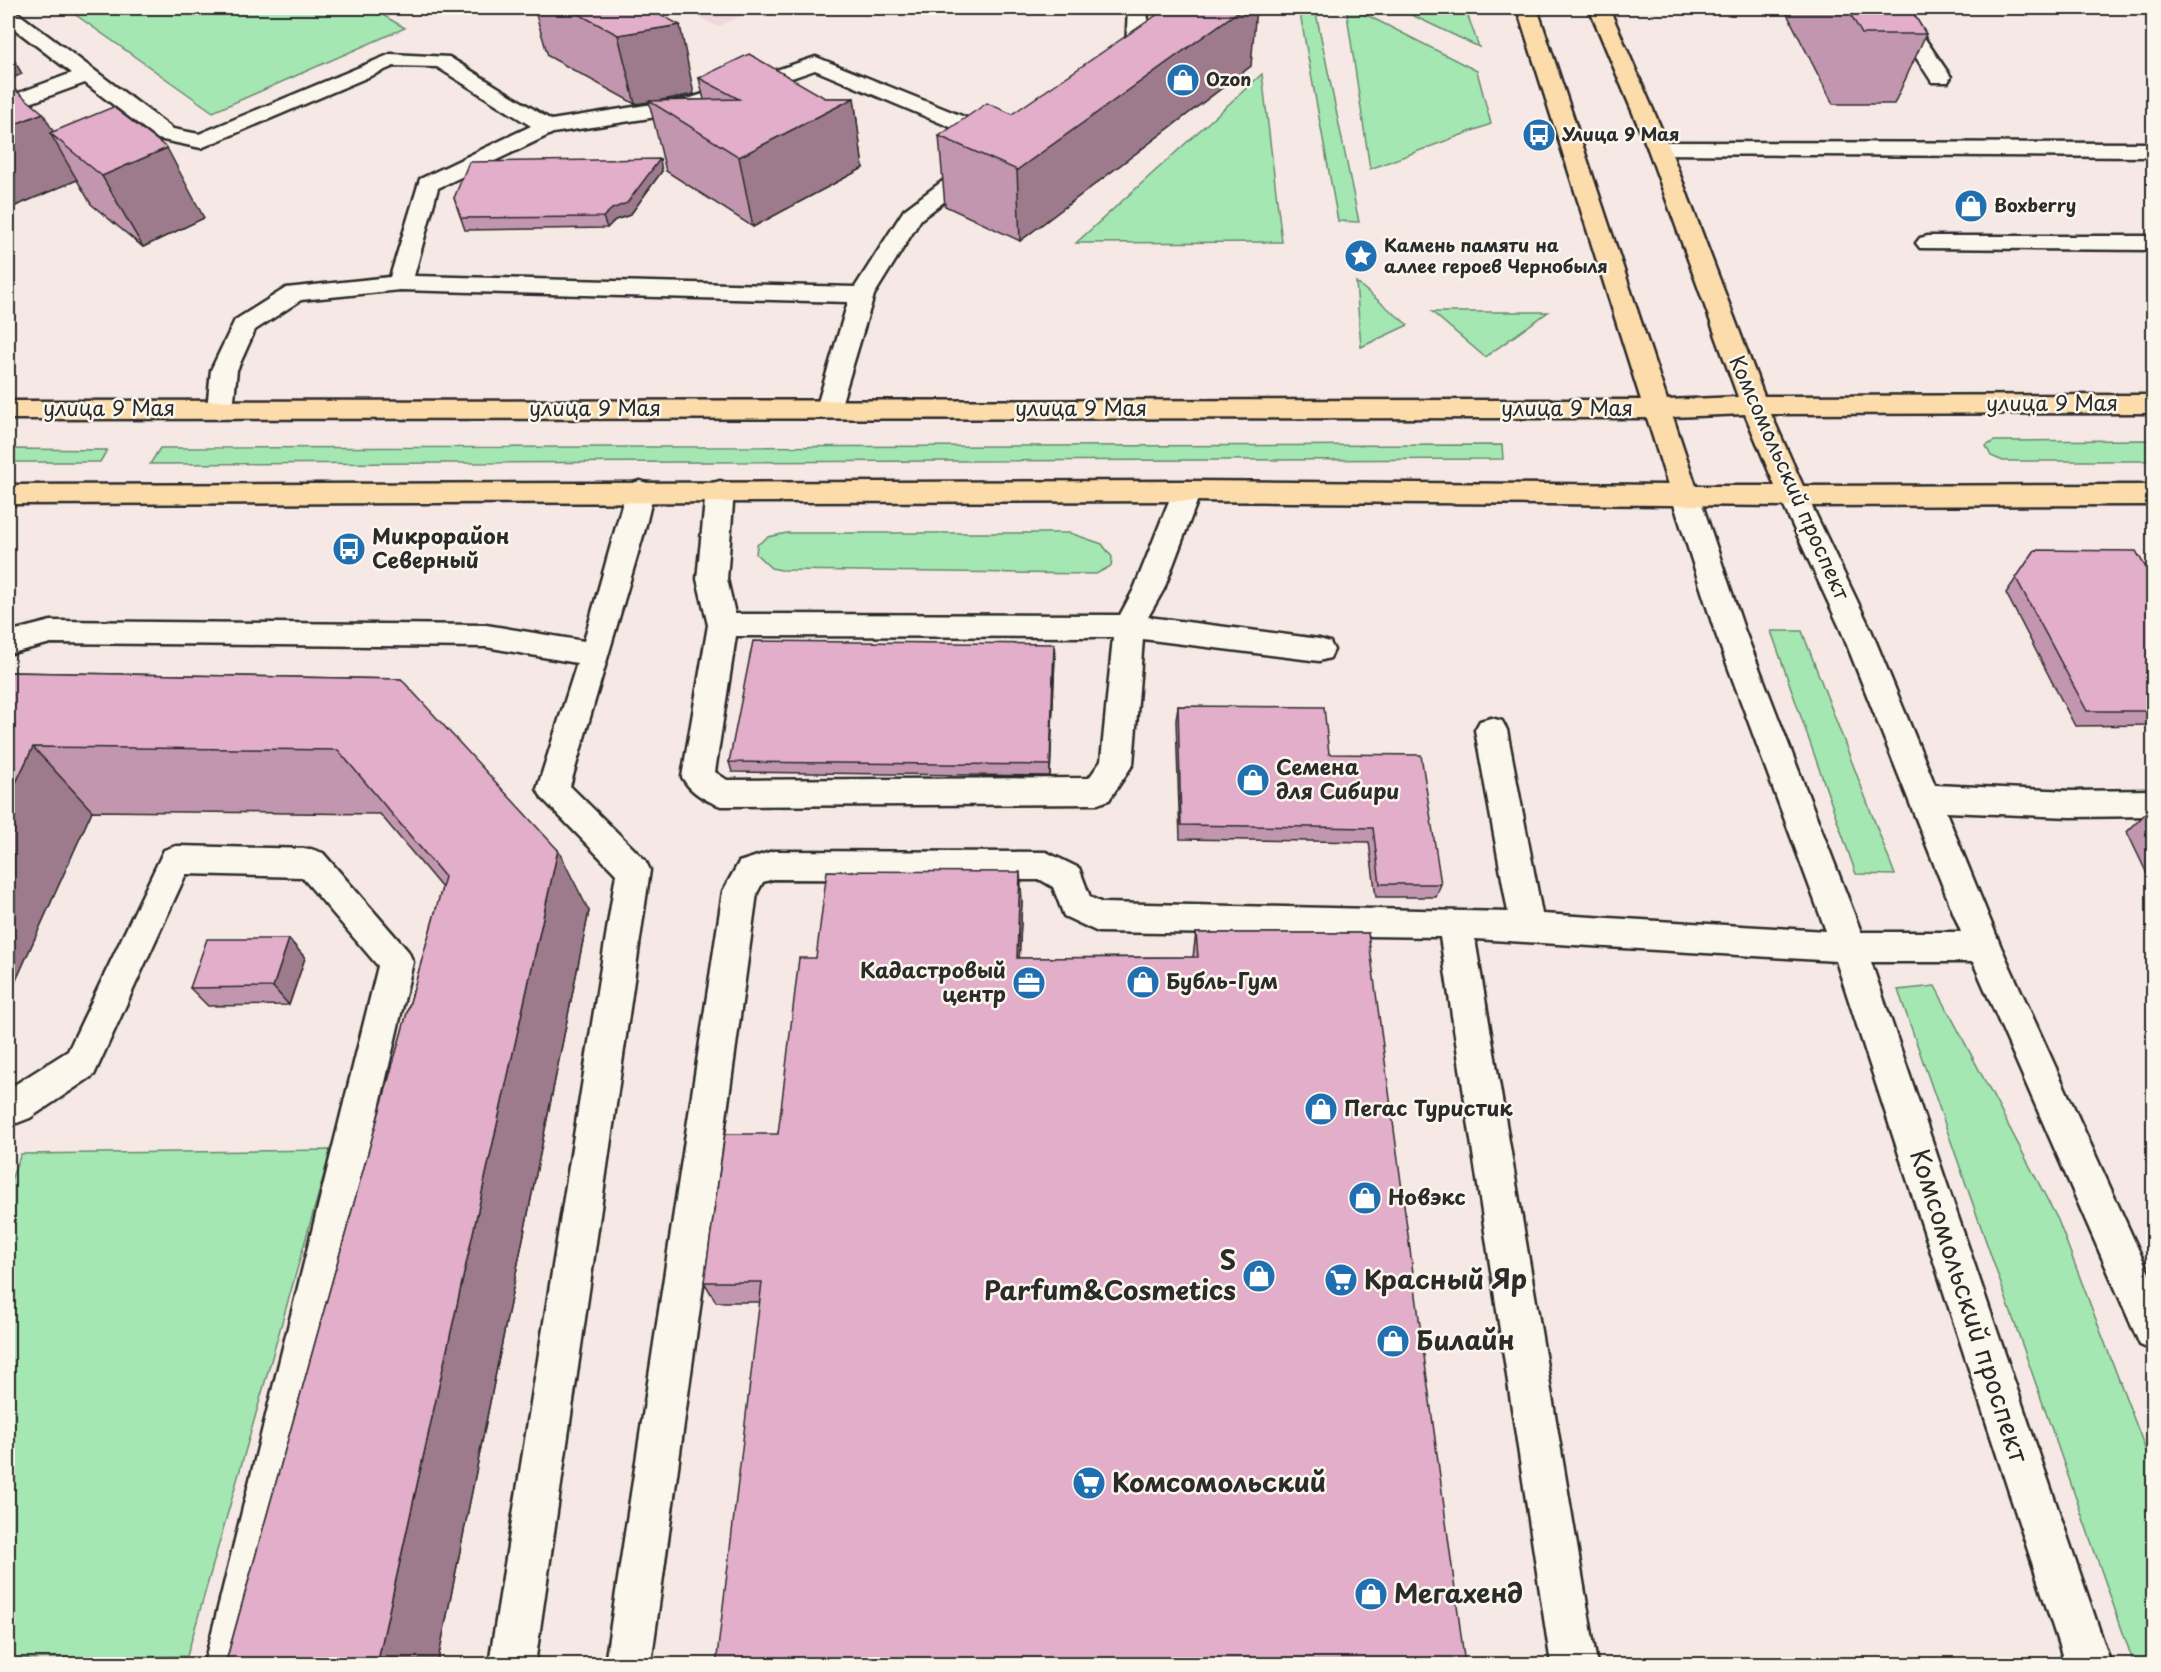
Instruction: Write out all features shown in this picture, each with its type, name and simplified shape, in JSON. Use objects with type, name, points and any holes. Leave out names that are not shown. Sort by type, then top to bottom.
[{"type":"main road","name":"Комсомольский проспект","points":[[1527,8],[1685,495]]},
{"type":"main road","name":"Комсомольский проспект","points":[[1599,8],[1659,149],[1754,405],[1793,496]]},
{"type":"main road","name":"улица 9 Мая","points":[[8,410],[1656,409],[1754,405],[2154,404]]},
{"type":"main road","points":[[8,495],[640,491],[1187,491],[1793,496],[2154,495]]},
{"type":"street","points":[[16,8],[8,14],[166,134],[201,141],[391,60],[442,61],[547,127]]},
{"type":"street","points":[[1100,78],[1136,51],[1138,8]]},
{"type":"street","points":[[1894,8],[1940,77]]},
{"type":"street","points":[[400,283],[429,184],[547,127],[695,104],[816,63],[1013,140],[912,214],[862,295],[829,409]]},
{"type":"street","points":[[8,104],[87,75]]},
{"type":"street","points":[[1659,149],[2154,150]]},
{"type":"street","points":[[1928,243],[2154,243]]},
{"type":"street","points":[[220,409],[224,370],[244,326],[295,293],[400,283],[862,295]]},
{"type":"street","points":[[512,1665],[633,870],[553,789],[593,654],[623,566],[640,491]]},
{"type":"street","points":[[720,491],[712,579],[723,625],[698,777],[721,793],[1098,791],[1117,764],[1129,626],[1149,589],[1187,491]]},
{"type":"street","name":"Комсомольский проспект","points":[[1685,495],[1729,629],[1850,947],[2088,1665]]},
{"type":"street","name":"Комсомольский проспект","points":[[1793,496],[1856,630],[1926,798],[1984,946],[2152,1322]]},
{"type":"street","points":[[723,625],[1129,626],[1319,650]]},
{"type":"street","points":[[8,643],[51,632],[486,636],[593,654]]},
{"type":"street","points":[[1491,730],[1528,928]]},
{"type":"street","points":[[1926,798],[2071,804],[2154,803]]},
{"type":"street","points":[[8,1106],[16,1106],[81,1063],[177,860],[311,864],[396,962],[226,1665]]},
{"type":"street","points":[[628,1665],[740,891],[751,872],[773,866],[1046,866],[1067,878],[1076,906],[1098,917],[1455,923],[1850,947],[1984,946]]},
{"type":"street","points":[[1455,923],[1574,1665]]},
{"type":"shaded area","points":[[683,8],[757,8],[718,27]]},
{"type":"green space","points":[[66,8],[371,8],[405,28],[213,112]]},
{"type":"green space","points":[[1299,8],[1315,8],[1359,222],[1338,221]]},
{"type":"green space","points":[[1346,8],[1353,8],[1477,71],[1491,124],[1370,169]]},
{"type":"green space","points":[[1397,8],[1465,8],[1479,47]]},
{"type":"green space","points":[[1262,74],[1282,242],[1076,243]]},
{"type":"green space","points":[[1356,282],[1408,325],[1361,347]]},
{"type":"green space","points":[[1432,312],[1548,312],[1485,357]]},
{"type":"green space","points":[[2153,440],[2153,461],[2003,461],[1991,456],[1986,446],[1994,441]]},
{"type":"green space","points":[[1502,445],[1503,459],[150,464],[160,448]]},
{"type":"green space","points":[[8,449],[107,450],[100,462],[8,462]]},
{"type":"green space","points":[[787,533],[1070,533],[1102,544],[1112,557],[1111,566],[1096,574],[781,570],[771,568],[756,554],[757,545],[768,537]]},
{"type":"green space","points":[[1771,631],[1802,631],[1895,875],[1856,874]]},
{"type":"green space","points":[[1935,986],[2058,1220],[2153,1469],[2153,1664],[2134,1664],[1898,990]]},
{"type":"green space","points":[[331,1150],[187,1656],[8,1659],[8,1187],[21,1154]]},
{"type":"building","points":[[567,8],[648,8],[680,25],[618,35]]},
{"type":"building","points":[[1167,8],[1243,8],[1017,170],[939,136],[987,103],[1012,114]]},
{"type":"building","points":[[1847,8],[1910,8],[1926,34],[1862,34]]},
{"type":"building","points":[[749,54],[825,98],[854,98],[739,157],[649,101],[739,99],[699,78]]},
{"type":"building","points":[[8,84],[43,113],[8,127]]},
{"type":"building","points":[[113,107],[167,148],[102,176],[50,133]]},
{"type":"building","points":[[660,159],[627,203],[612,209],[603,217],[461,218],[454,198],[469,162]]},
{"type":"building","points":[[2035,550],[2136,551],[2154,581],[2154,711],[2087,711],[2016,578]]},
{"type":"building","points":[[753,641],[1054,644],[1050,765],[729,762]]},
{"type":"building","points":[[8,672],[401,679],[558,850],[377,1665],[225,1665],[445,877],[338,750],[33,747],[8,799]]},
{"type":"building","points":[[1178,706],[1324,707],[1329,754],[1421,755],[1441,884],[1380,884],[1373,828],[1181,825]]},
{"type":"building","points":[[2147,812],[2154,812],[2154,824]]},
{"type":"building","name":"Комсомольский","points":[[827,871],[1020,872],[1017,958],[1198,957],[1196,933],[1368,933],[1465,1665],[716,1665],[762,1282],[704,1282],[725,1134],[778,1134],[799,958],[816,958]]},
{"type":"building","points":[[207,939],[289,939],[273,987],[190,988]]},
{"type":"place","name":"Ozon","points":[[1183,80]]},
{"type":"place","name":"Улица 9 Мая","points":[[1539,135]]},
{"type":"place","name":"Boxberry","points":[[1971,206]]},
{"type":"place","name":"Камень памяти на аллее героев Чернобыля","points":[[1361,256]]},
{"type":"place","name":"Микрорайон Северный","points":[[349,549]]},
{"type":"place","name":"Семена для Сибири","points":[[1253,780]]},
{"type":"place","name":"Бубль-Гум","points":[[1143,982]]},
{"type":"place","name":"Кадастровый центр","points":[[1029,983]]},
{"type":"place","name":"Пегас Туристик","points":[[1321,1109]]},
{"type":"place","name":"Новэкс","points":[[1365,1198]]},
{"type":"place","name":"S Parfum&Cosmetics","points":[[1259,1276]]},
{"type":"place","name":"Красный Яр","points":[[1341,1280]]},
{"type":"place","name":"Билайн","points":[[1393,1341]]},
{"type":"place","name":"Комсомольский","points":[[1089,1483]]},
{"type":"place","name":"Мегахенд","points":[[1371,1594]]}]
